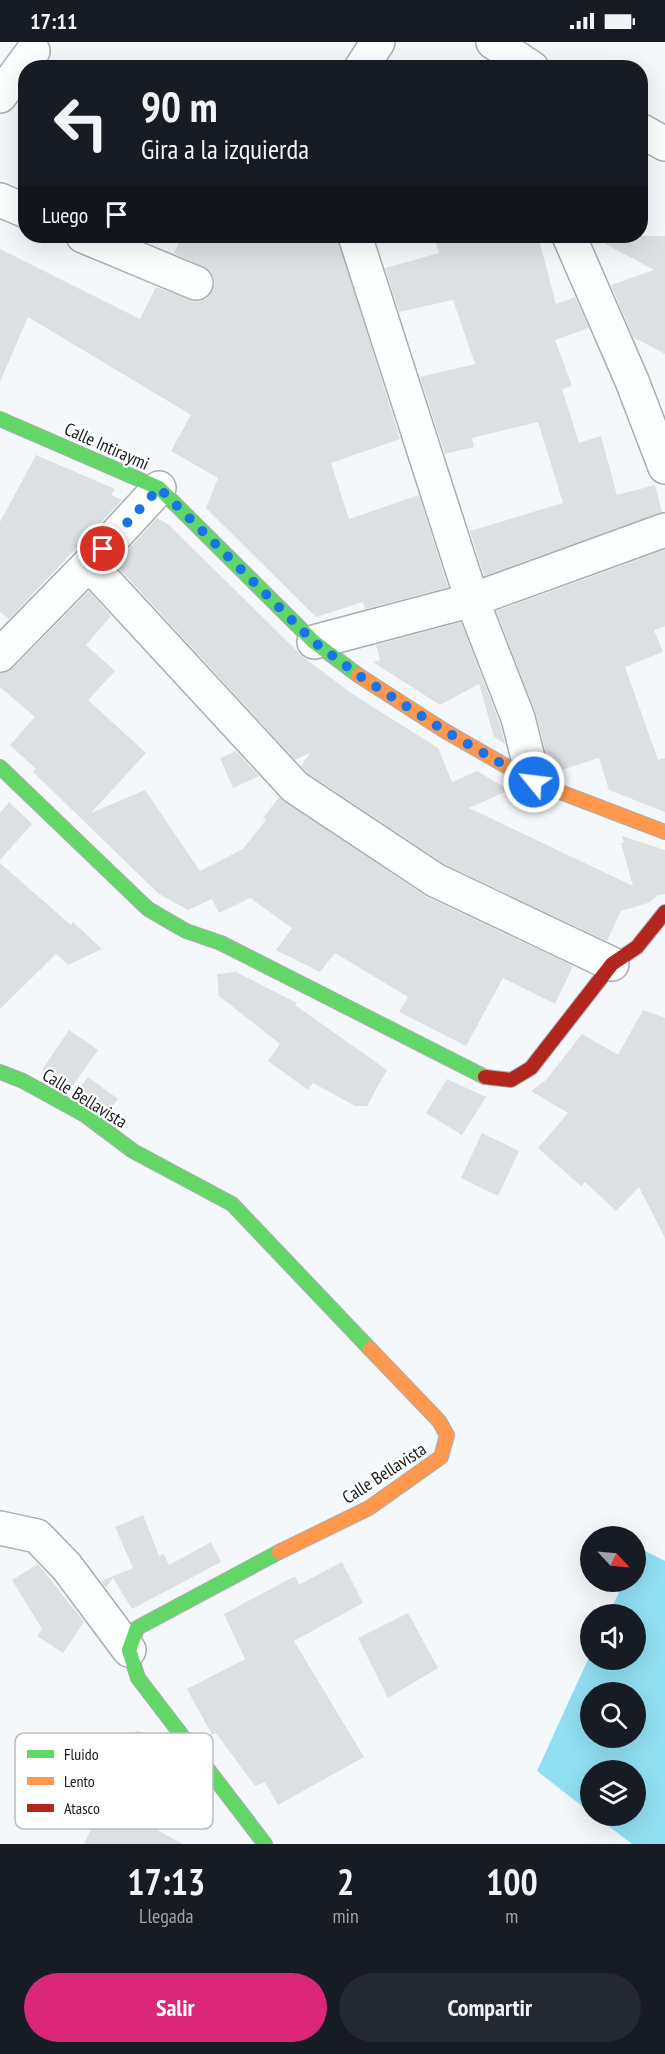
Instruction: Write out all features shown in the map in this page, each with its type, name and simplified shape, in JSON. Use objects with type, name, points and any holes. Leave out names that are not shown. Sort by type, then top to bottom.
[{"type":"street","points":[[366,60],[378,42]]},
{"type":"street","points":[[493,42],[520,60]]},
{"type":"street","points":[[0,96],[18,77]]},
{"type":"street","points":[[648,134],[665,144]]},
{"type":"street","points":[[0,200],[18,208]]},
{"type":"street","points":[[100,243],[196,283]]},
{"type":"street","points":[[356,243],[472,600],[518,718],[534,782]]},
{"type":"street","points":[[572,243],[632,381],[665,467]]},
{"type":"street","name":"Calle Intiraymi","points":[[0,419],[159,488],[314,642],[364,679],[445,731],[534,782],[665,832]]},
{"type":"street","points":[[0,655],[159,488]]},
{"type":"street","points":[[314,642],[472,600],[665,530]]},
{"type":"street","points":[[89,564],[295,788],[435,880],[612,964]]},
{"type":"street","points":[[0,767],[148,909],[186,931],[221,943],[487,1078],[506,1083],[517,1080],[531,1068],[612,964],[637,947],[665,912]]},
{"type":"street","name":"Calle Bellavista","points":[[0,1072],[24,1081],[84,1115],[133,1151],[232,1204],[369,1346],[439,1421],[447,1434],[441,1456],[369,1508],[301,1540],[137,1628],[129,1650]]},
{"type":"street","points":[[0,1528],[37,1536],[67,1567],[129,1650],[138,1678],[180,1733]]},
{"type":"street","points":[[213,1776],[265,1844]]},
{"type":"shaded area","points":[[646,1552],[665,1561],[665,1844],[632,1844],[608,1826],[646,1826],[646,1760],[580,1760],[580,1804],[537,1771],[583,1670],[646,1670],[646,1604],[614,1604],[619,1592],[646,1592]]},
{"type":"building","points":[[648,236],[665,236],[665,354],[633,337],[611,285],[654,270],[604,243],[648,243]]},
{"type":"building","points":[[179,243],[339,243],[400,439],[331,463],[349,519],[419,495],[448,587],[365,609],[363,602],[316,617],[206,508],[218,478],[171,451],[191,415],[28,317],[0,382],[0,249],[140,319],[156,287],[198,302],[207,298],[213,291],[215,281],[210,271],[174,253]]},
{"type":"building","points":[[436,243],[540,243],[556,304],[575,297],[589,328],[555,340],[572,386],[562,389],[579,443],[601,436],[617,495],[655,485],[662,512],[484,576],[470,531],[563,503],[538,422],[472,438],[474,447],[445,454],[420,377],[475,364],[453,300],[399,312],[385,268],[439,253]]},
{"type":"building","points":[[36,455],[115,489],[111,495],[122,500],[9,619],[0,612],[0,522]]},
{"type":"building","points":[[157,518],[168,524],[303,657],[354,695],[438,748],[452,782],[477,771],[506,788],[505,792],[469,808],[633,886],[621,843],[624,843],[622,836],[665,850],[665,894],[658,895],[648,903],[621,911],[607,941],[444,864],[307,773],[301,766],[310,753],[295,760],[115,564]]},
{"type":"building","points":[[665,550],[665,626],[654,630],[663,652],[625,667],[658,760],[665,758],[665,812],[609,790],[599,758],[558,771],[550,768],[535,711],[496,611]]},
{"type":"building","points":[[89,591],[111,616],[86,645],[115,671],[88,700],[146,753],[91,813],[145,790],[200,871],[243,849],[266,820],[263,818],[279,797],[425,896],[573,966],[555,1004],[503,978],[466,1046],[399,1012],[408,997],[335,953],[320,972],[276,950],[292,928],[250,898],[219,913],[212,899],[188,910],[159,894],[33,772],[36,769],[10,745],[35,717],[0,687],[0,673],[13,668]]},
{"type":"building","points":[[461,622],[500,724],[505,744],[494,737],[479,684],[440,705],[373,662],[380,660],[376,645]]},
{"type":"building","points":[[236,751],[259,776],[233,788],[220,758]]},
{"type":"building","points":[[9,802],[32,824],[0,860],[0,813]]},
{"type":"building","points":[[0,863],[71,925],[73,922],[102,949],[68,965],[56,954],[0,1009]]},
{"type":"building","points":[[236,972],[297,1003],[295,1005],[387,1070],[367,1106],[355,1106],[313,1083],[308,1090],[268,1061],[280,1044],[219,996],[217,974]]},
{"type":"building","points":[[643,1010],[665,1018],[665,1238],[639,1187],[616,1211],[585,1182],[581,1186],[538,1148],[568,1113],[531,1091],[546,1080],[582,1034],[618,1055]]},
{"type":"building","points":[[69,1030],[98,1050],[72,1087],[42,1070]]},
{"type":"building","points":[[88,1077],[118,1099],[109,1110],[78,1090]]},
{"type":"building","points":[[447,1079],[486,1097],[462,1135],[426,1113]]},
{"type":"building","points":[[482,1133],[519,1151],[498,1196],[461,1178]]},
{"type":"building","points":[[143,1515],[159,1556],[164,1554],[169,1565],[211,1542],[221,1562],[132,1609],[113,1578],[106,1588],[101,1581],[133,1568],[115,1527]]},
{"type":"building","points":[[342,1562],[363,1603],[294,1641],[364,1757],[278,1805],[265,1782],[255,1786],[216,1733],[211,1733],[187,1689],[245,1659],[224,1614],[295,1576],[299,1585]]},
{"type":"building","points":[[38,1564],[84,1622],[63,1653],[37,1636],[42,1629],[12,1580]]},
{"type":"building","points":[[408,1613],[438,1668],[388,1698],[358,1638]]},
{"type":"building","points":[[91,1829],[155,1829],[183,1844],[84,1844]]},
{"type":"traffic: fast","points":[[0,419],[159,488],[314,642],[358,675]]},
{"type":"traffic: fast","points":[[0,767],[148,909],[186,931],[221,943],[485,1077]]},
{"type":"traffic: fast","points":[[0,1072],[23,1081],[85,1115],[133,1151],[232,1204],[370,1349]]},
{"type":"traffic: fast","points":[[180,1733],[138,1678],[129,1650],[137,1628],[279,1552]]},
{"type":"traffic: fast","points":[[213,1776],[265,1844]]},
{"type":"traffic: slow","points":[[358,675],[445,731],[534,782],[665,832]]},
{"type":"traffic: slow","points":[[279,1552],[369,1508],[441,1457],[447,1435],[439,1421],[370,1349]]},
{"type":"traffic: jam","points":[[485,1077],[511,1080],[531,1068],[612,964],[637,947],[665,912]]},
{"type":"route","points":[[103,549],[159,488],[314,642],[364,679],[445,731],[534,782]]}]
